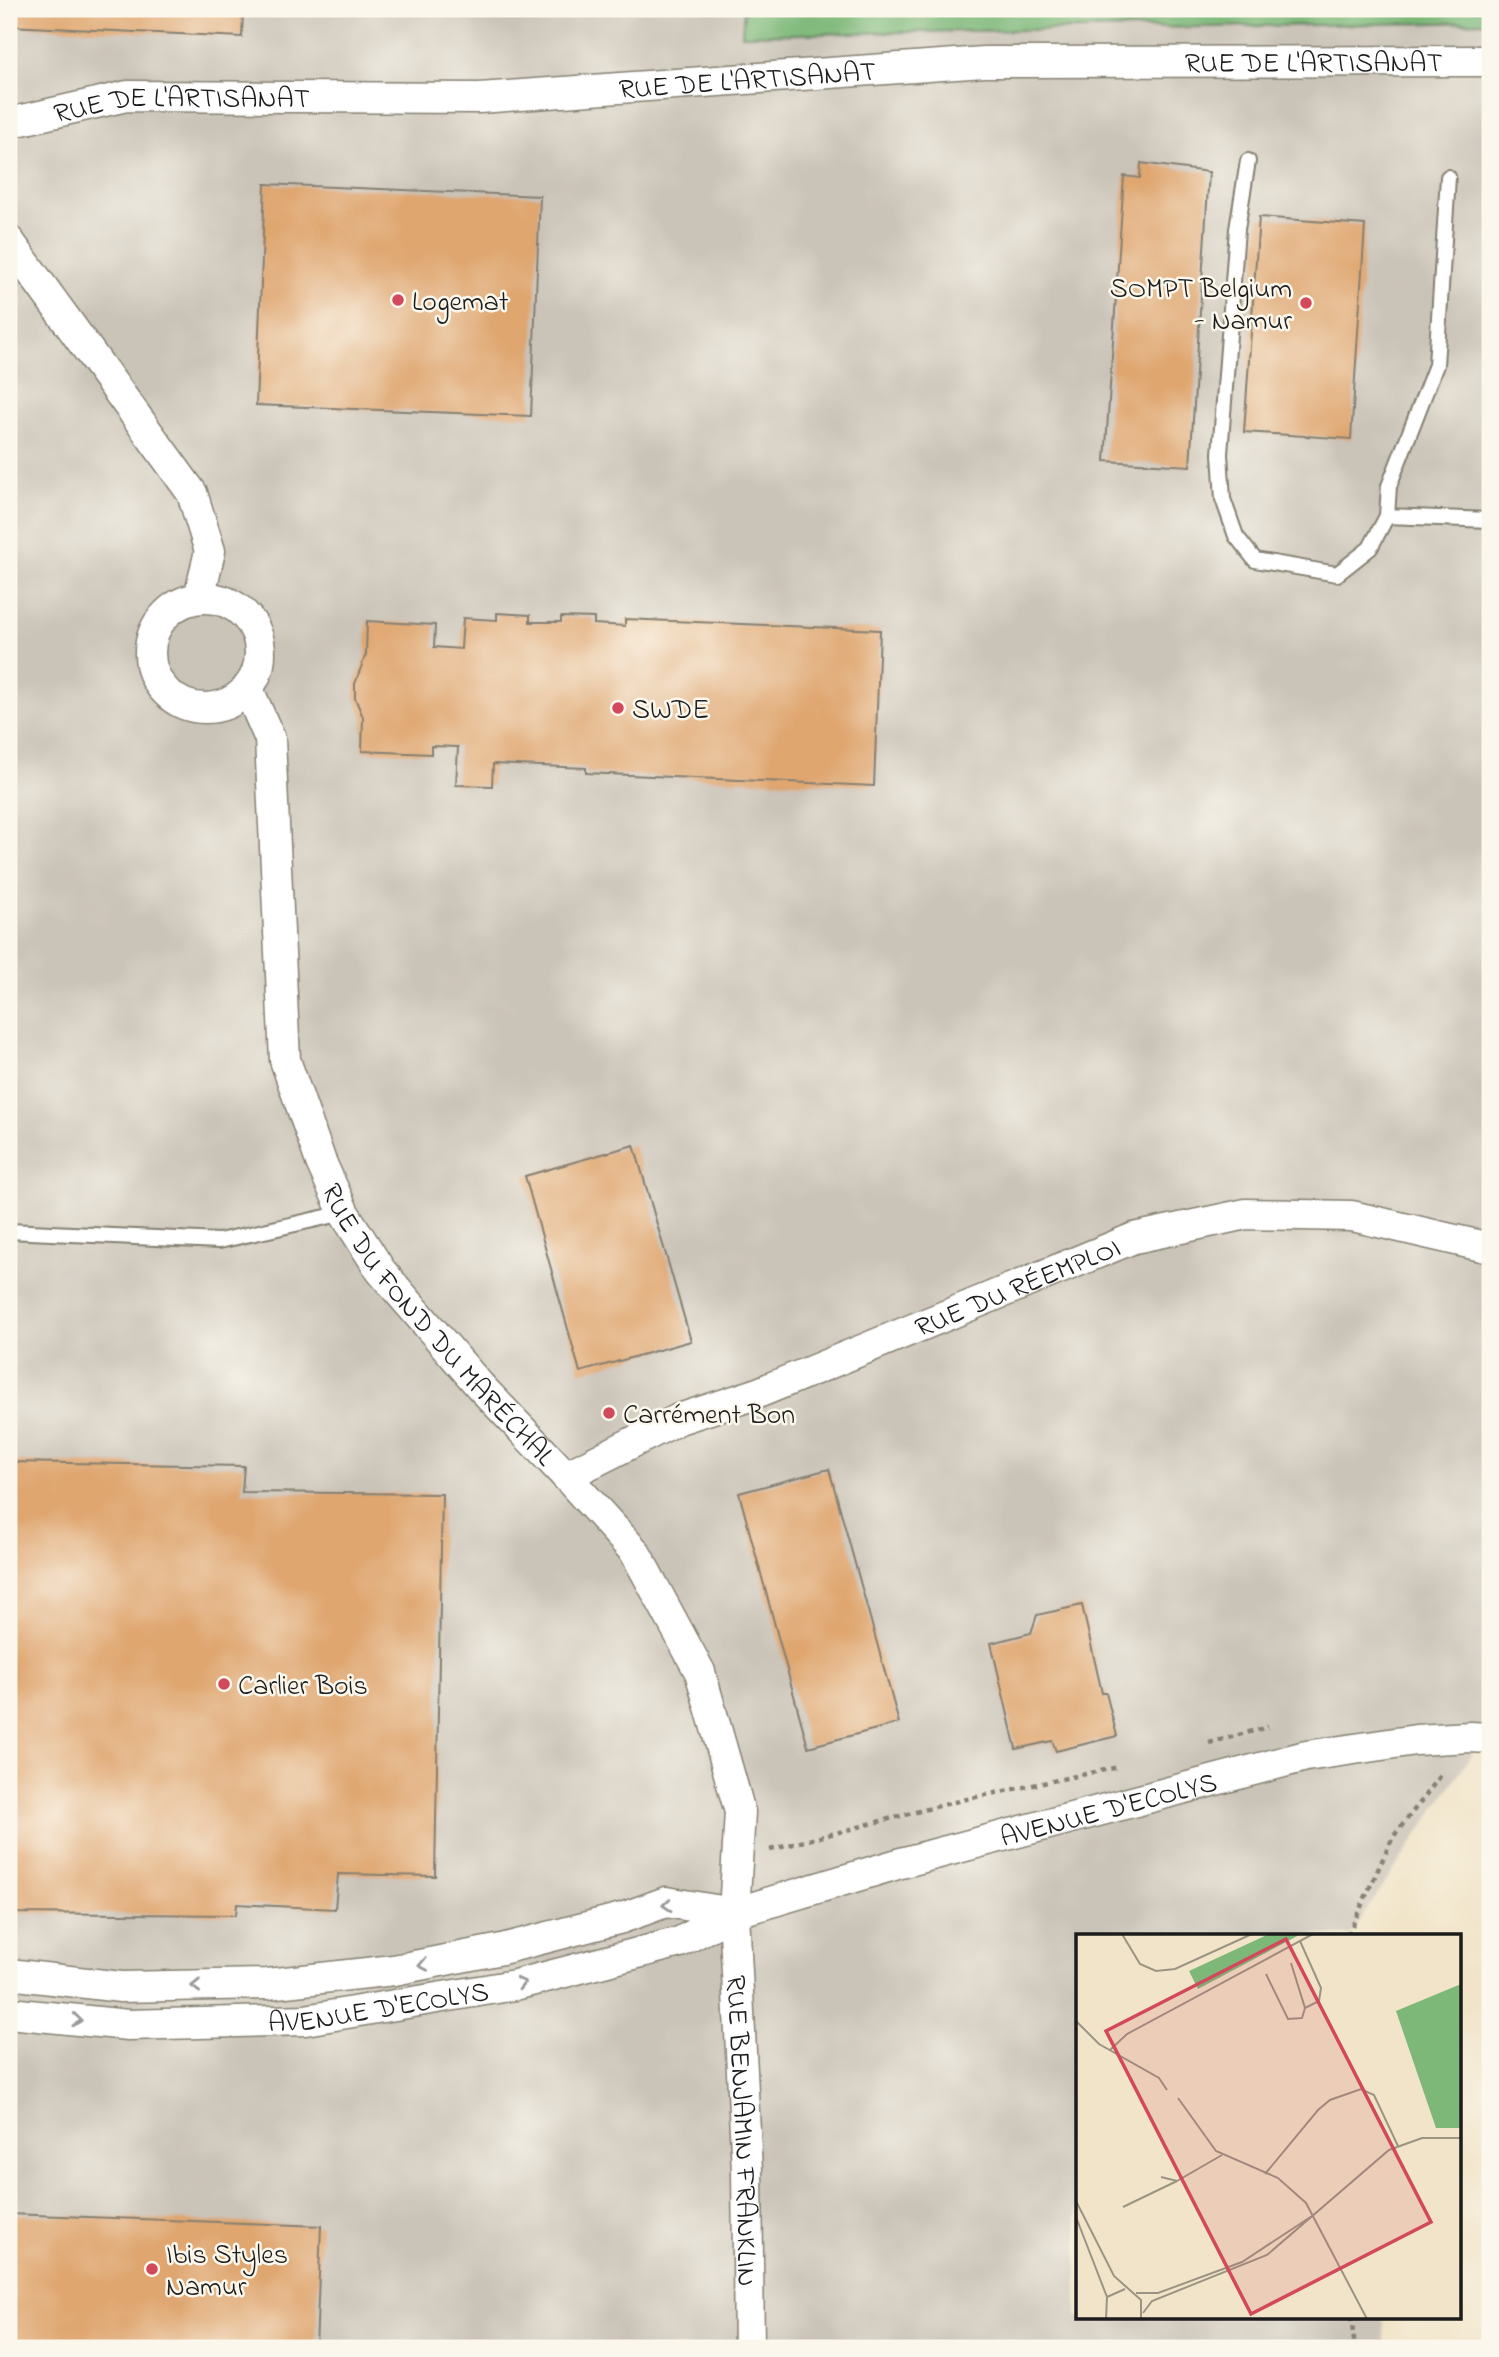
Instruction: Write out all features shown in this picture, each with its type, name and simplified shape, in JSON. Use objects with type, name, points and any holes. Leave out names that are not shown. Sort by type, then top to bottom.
[{"type":"street","name":"RUE DE L'ARTISANAT","points":[[9,123],[127,96],[479,98],[984,62],[1490,61]]},
{"type":"street","points":[[9,242],[192,493],[210,551],[199,598]]},
{"type":"street","points":[[199,598],[218,599],[235,606],[249,619],[258,636],[261,654],[258,672],[248,689],[234,701],[217,708],[199,709],[181,704],[166,693],[155,678],[150,662],[150,643],[156,626],[167,612],[182,602],[199,598]]},
{"type":"street","name":"RUE DU FOND DU MARÉCHAL","points":[[248,689],[270,739],[285,1060],[321,1162],[344,1213],[381,1271],[480,1386],[635,1552],[700,1672],[740,1812],[734,1913]]},
{"type":"street","name":"RUE DU RÉEMPLOI","points":[[566,1476],[679,1419],[753,1395],[1134,1238],[1246,1214],[1352,1216],[1490,1248]]},
{"type":"street","name":"AVENUE D'ECOLYS","points":[[9,2013],[128,2025],[305,2020],[528,1982],[680,1942],[734,1913],[901,1863],[1306,1756],[1416,1740],[1480,1738]]},
{"type":"street","name":"AVENUE D'ECOLYS","points":[[9,1974],[121,1987],[267,1984],[394,1970],[502,1949],[622,1918],[666,1902],[734,1913]]},
{"type":"street","name":"RUE BENJAMIN FRANKLIN","points":[[734,1913],[747,2171],[749,2348]]},
{"type":"lane","points":[[1248,161],[1237,229],[1220,454],[1223,499],[1236,536],[1255,560],[1337,574],[1370,548],[1387,516],[1389,486],[1436,365],[1448,177]]},
{"type":"lane","points":[[1387,516],[1490,520]]},
{"type":"lane","points":[[9,1231],[219,1241],[344,1213]]},
{"type":"path","points":[[1348,1934],[1393,1837],[1480,1738]]},
{"type":"path","points":[[1351,2318],[1355,2348]]},
{"type":"shaded area","points":[[9,9],[744,9],[743,35],[1490,22],[1490,1727],[1351,1934],[1076,1934],[1076,2318],[1383,2318],[1386,2348],[9,2348]]},
{"type":"green space","points":[[744,9],[1490,9],[1490,22],[742,35]]},
{"type":"building","points":[[9,9],[243,9],[242,37],[9,26]]},
{"type":"building","points":[[1141,163],[1209,172],[1190,466],[1105,461],[1124,176],[1140,178]]},
{"type":"building","name":"Logemat","points":[[265,184],[540,196],[531,416],[256,405]]},
{"type":"building","points":[[1259,217],[1365,225],[1351,439],[1244,432]]},
{"type":"building","name":"SWDE","points":[[497,613],[530,615],[530,622],[561,622],[561,617],[594,618],[594,624],[625,626],[625,619],[880,630],[874,786],[586,773],[586,768],[493,764],[492,786],[456,785],[458,747],[431,746],[431,754],[362,751],[363,717],[355,698],[355,684],[366,654],[367,621],[435,625],[434,647],[461,649],[463,618],[497,620]]},
{"type":"building","points":[[634,1145],[691,1341],[580,1372],[525,1176]]},
{"type":"building","name":"Carlier Bois","points":[[9,1462],[244,1466],[242,1492],[442,1494],[435,1876],[338,1874],[335,1909],[237,1904],[236,1915],[9,1913]]},
{"type":"building","points":[[829,1469],[899,1723],[808,1747],[739,1493]]},
{"type":"building","points":[[1082,1605],[1102,1693],[1106,1693],[1117,1736],[1056,1751],[1052,1741],[1016,1749],[991,1643],[1031,1633],[1037,1615]]},
{"type":"building","points":[[9,2214],[321,2226],[316,2348],[9,2348]]},
{"type":"place","name":"Logemat","points":[[398,300]]},
{"type":"place","name":"SOMPT Belgium - Namur","points":[[1306,303]]},
{"type":"place","name":"SWDE","points":[[618,708]]},
{"type":"place","name":"Carrément Bon","points":[[609,1413]]},
{"type":"place","name":"Carlier Bois","points":[[224,1684]]},
{"type":"place","name":"Ibis Styles Namur","points":[[152,2269]]}]
